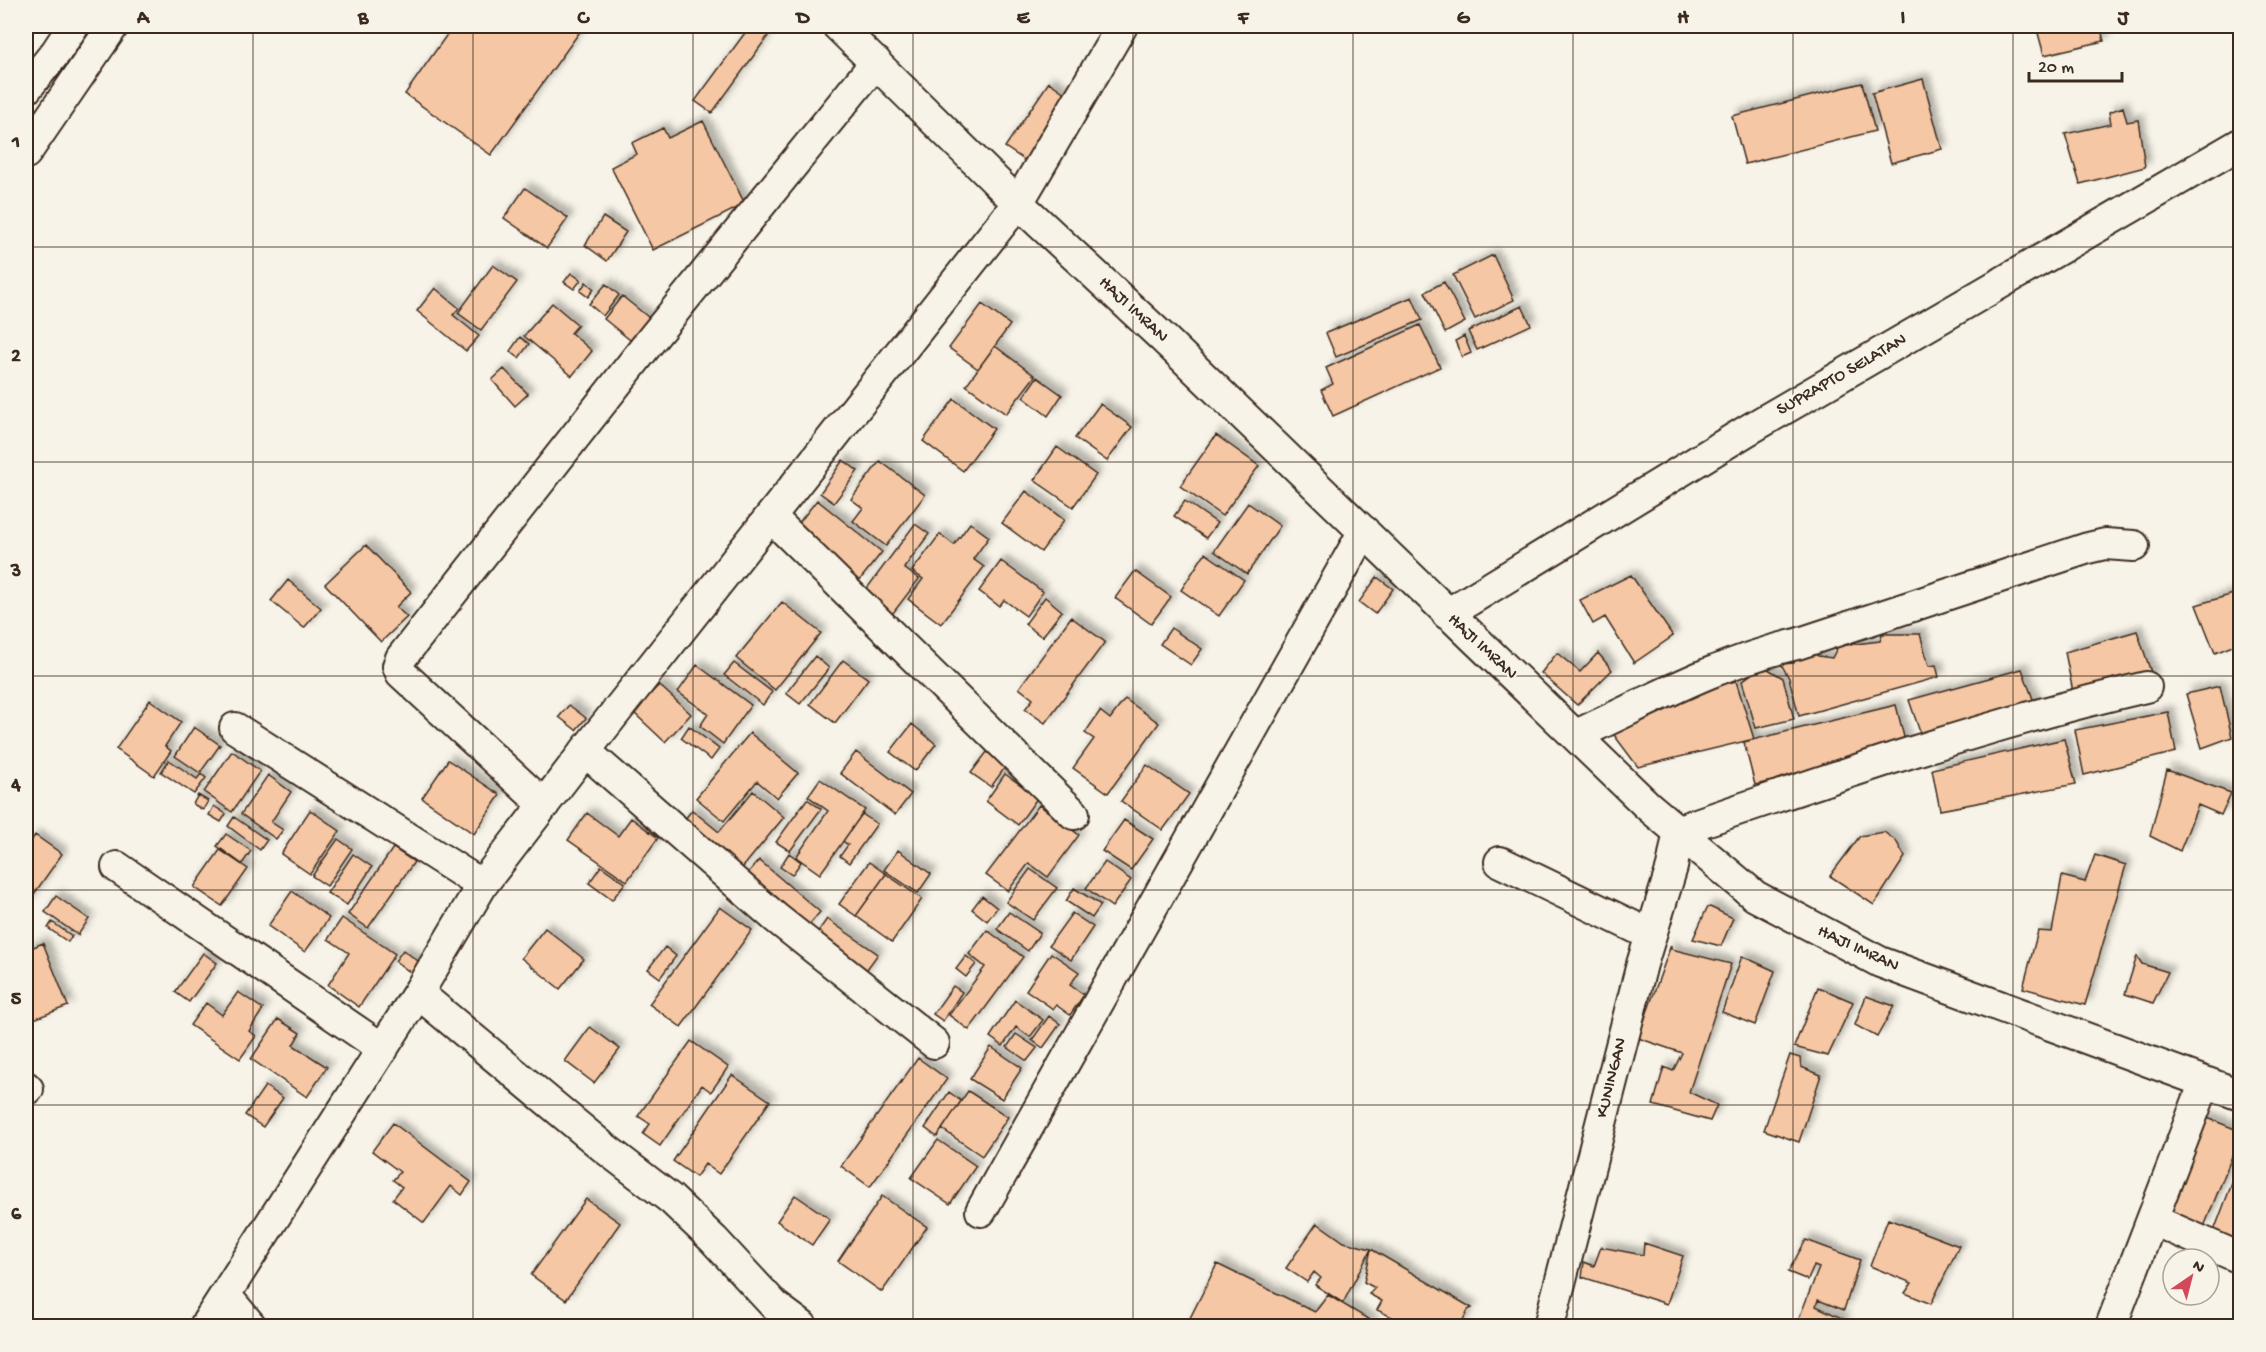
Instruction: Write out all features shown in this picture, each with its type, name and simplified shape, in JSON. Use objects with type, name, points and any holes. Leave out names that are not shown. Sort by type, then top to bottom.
[{"type":"street","points":[[26,89],[74,26]]},
{"type":"street","points":[[26,153],[113,26]]},
{"type":"street","name":"HAJI IMRAN","points":[[838,26],[1018,203],[1162,337],[1648,806],[1755,896],[1880,962],[2241,1095]]},
{"type":"street","points":[[205,1326],[383,1049],[483,885],[585,751],[1018,203],[1122,26]]},
{"type":"street","points":[[544,805],[401,673],[398,666],[400,658],[651,340],[876,62]]},
{"type":"street","name":"SUPRAPTO SELATAN","points":[[1447,614],[1748,430],[2241,144]]},
{"type":"street","points":[[771,517],[1074,813]]},
{"type":"street","points":[[981,1211],[1364,531]]},
{"type":"street","points":[[1576,735],[1762,652],[1797,644],[2088,548],[2105,544],[2134,546]]},
{"type":"street","points":[[1679,830],[1920,748],[2067,705],[2146,687]]},
{"type":"street","points":[[234,728],[483,885]]},
{"type":"street","points":[[585,751],[776,918],[934,1043]]},
{"type":"street","name":"KUNINGAN","points":[[1549,1326],[1639,975],[1672,867],[1679,830]]},
{"type":"street","points":[[1500,862],[1651,935]]},
{"type":"street","points":[[117,867],[383,1049]]},
{"type":"street","points":[[418,993],[602,1146],[671,1199],[714,1240],[775,1306],[802,1326]]},
{"type":"street","points":[[2111,1326],[2205,1082]]},
{"type":"street","points":[[2153,1220],[2241,1258]]},
{"type":"street","points":[[225,1295],[252,1326]]},
{"type":"building","points":[[453,26],[584,26],[491,155],[405,94]]},
{"type":"building","points":[[750,26],[768,36],[712,113],[695,101]]},
{"type":"building","points":[[2036,26],[2100,26],[2104,41],[2044,55]]},
{"type":"building","points":[[1923,79],[1942,149],[1891,163],[1872,93]]},
{"type":"building","points":[[1049,82],[1069,96],[1026,161],[1005,147]]},
{"type":"building","points":[[1862,83],[1875,131],[1745,164],[1732,116]]},
{"type":"building","points":[[2123,107],[2127,122],[2138,120],[2145,167],[2080,184],[2065,134],[2111,124],[2109,112]]},
{"type":"building","points":[[703,121],[745,204],[653,250],[611,167],[637,154],[632,143],[663,128],[668,138]]},
{"type":"building","points":[[525,188],[568,218],[547,248],[504,218]]},
{"type":"building","points":[[603,217],[626,232],[607,261],[585,245]]},
{"type":"building","points":[[1493,255],[1514,300],[1475,319],[1453,275]]},
{"type":"building","points":[[493,265],[517,282],[481,330],[458,313]]},
{"type":"building","points":[[571,273],[581,280],[574,289],[564,282]]},
{"type":"building","points":[[586,282],[594,289],[588,297],[580,291]]},
{"type":"building","points":[[1444,282],[1465,322],[1445,333],[1425,292]]},
{"type":"building","points":[[606,284],[619,295],[603,316],[589,304]]},
{"type":"building","points":[[435,288],[459,308],[453,315],[479,336],[466,351],[417,311]]},
{"type":"building","points":[[622,296],[653,321],[635,344],[604,319]]},
{"type":"building","points":[[1412,297],[1422,320],[1336,357],[1326,333]]},
{"type":"building","points":[[552,303],[578,325],[571,333],[592,351],[572,376],[524,336]]},
{"type":"building","points":[[982,304],[1010,325],[978,369],[949,348]]},
{"type":"building","points":[[1522,306],[1531,325],[1477,350],[1468,331]]},
{"type":"building","points":[[1420,325],[1440,367],[1333,416],[1321,390],[1333,384],[1326,368]]},
{"type":"building","points":[[1464,336],[1471,353],[1462,357],[1455,341]]},
{"type":"building","points":[[520,337],[529,344],[519,358],[510,351]]},
{"type":"building","points":[[995,346],[1035,376],[1006,414],[966,385]]},
{"type":"building","points":[[504,369],[528,394],[515,406],[492,380]]},
{"type":"building","points":[[1037,377],[1062,395],[1048,416],[1023,397]]},
{"type":"building","points":[[954,399],[994,429],[963,471],[923,441]]},
{"type":"building","points":[[1100,404],[1132,427],[1107,461],[1075,438]]},
{"type":"building","points":[[1216,435],[1259,466],[1222,516],[1180,486]]},
{"type":"building","points":[[1057,447],[1096,475],[1073,507],[1034,480]]},
{"type":"building","points":[[843,460],[858,471],[834,503],[820,493]]},
{"type":"building","points":[[880,461],[925,495],[886,546],[853,521],[863,508],[851,499]]},
{"type":"building","points":[[1026,491],[1064,520],[1041,552],[1002,523]]},
{"type":"building","points":[[817,500],[882,552],[859,581],[794,529]]},
{"type":"building","points":[[1185,501],[1217,523],[1206,538],[1174,516]]},
{"type":"building","points":[[1248,503],[1280,526],[1247,574],[1214,551]]},
{"type":"building","points":[[970,523],[989,537],[973,559],[984,567],[941,624],[908,599],[923,579],[912,571],[940,534],[954,545]]},
{"type":"building","points":[[915,524],[929,534],[904,568],[919,579],[890,617],[862,595]]},
{"type":"building","points":[[366,545],[411,592],[396,607],[407,617],[381,642],[325,584]]},
{"type":"building","points":[[1205,553],[1244,580],[1219,616],[1181,590]]},
{"type":"building","points":[[1001,561],[1043,592],[1026,616],[1004,600],[999,606],[979,591]]},
{"type":"building","points":[[1135,571],[1171,597],[1151,624],[1115,598]]},
{"type":"building","points":[[1631,575],[1673,636],[1634,663],[1605,617],[1593,624],[1580,600]]},
{"type":"building","points":[[1377,577],[1393,589],[1375,614],[1359,602]]},
{"type":"building","points":[[288,580],[321,608],[304,628],[271,601]]},
{"type":"building","points":[[2240,592],[2240,643],[2215,653],[2196,605]]},
{"type":"building","points":[[1045,597],[1062,611],[1042,637],[1025,624]]},
{"type":"building","points":[[782,602],[821,633],[775,690],[736,658]]},
{"type":"building","points":[[1071,617],[1105,642],[1045,723],[1025,709],[1033,699],[1019,688]]},
{"type":"building","points":[[1171,628],[1202,649],[1191,665],[1160,644]]},
{"type":"building","points":[[2137,631],[2153,678],[2074,697],[2065,652]]},
{"type":"building","points":[[1882,634],[1920,634],[1929,666],[1936,665],[1939,677],[1799,716],[1789,678],[1781,664],[1794,663],[1797,650],[1814,650],[1818,656],[1832,658],[1838,646],[1880,641]]},
{"type":"building","points":[[1557,653],[1580,672],[1598,653],[1612,670],[1577,705],[1541,673]]},
{"type":"building","points":[[815,656],[829,668],[800,704],[786,693]]},
{"type":"building","points":[[843,660],[868,679],[835,723],[810,704]]},
{"type":"building","points":[[734,663],[772,692],[763,705],[724,675]]},
{"type":"building","points":[[697,665],[751,705],[723,744],[700,726],[708,714],[678,692]]},
{"type":"building","points":[[1768,669],[1783,678],[1794,719],[1756,728],[1742,681],[1753,673]]},
{"type":"building","points":[[2022,669],[2038,713],[1922,738],[1909,700]]},
{"type":"building","points":[[1736,681],[1754,739],[1638,767],[1611,731],[1667,698]]},
{"type":"building","points":[[659,685],[691,714],[665,742],[633,712]]},
{"type":"building","points":[[2220,686],[2232,737],[2202,748],[2186,694]]},
{"type":"building","points":[[1125,699],[1159,723],[1108,793],[1073,768],[1094,739],[1085,733],[1100,711],[1110,719]]},
{"type":"building","points":[[150,700],[181,722],[165,746],[171,751],[154,776],[116,749]]},
{"type":"building","points":[[569,705],[586,718],[576,730],[559,717]]},
{"type":"building","points":[[1896,705],[1907,749],[1755,785],[1744,742]]},
{"type":"building","points":[[2168,712],[2176,752],[2084,775],[2075,730]]},
{"type":"building","points":[[912,724],[936,744],[915,771],[890,752]]},
{"type":"building","points":[[689,726],[719,749],[711,760],[681,738]]},
{"type":"building","points":[[194,727],[220,745],[200,773],[175,756]]},
{"type":"building","points":[[750,733],[798,773],[777,798],[757,781],[724,821],[696,798]]},
{"type":"building","points":[[2064,739],[2076,784],[1940,810],[1932,769]]},
{"type":"building","points":[[232,751],[260,771],[232,812],[204,792]]},
{"type":"building","points":[[856,752],[911,794],[895,815],[840,773]]},
{"type":"building","points":[[987,752],[1006,766],[991,787],[971,773]]},
{"type":"building","points":[[169,760],[197,779],[201,774],[206,778],[194,794],[161,772]]},
{"type":"building","points":[[448,760],[500,795],[474,834],[422,798]]},
{"type":"building","points":[[1147,765],[1189,794],[1163,830],[1121,801]]},
{"type":"building","points":[[2167,770],[2231,793],[2221,815],[2198,805],[2180,851],[2150,836]]},
{"type":"building","points":[[1005,774],[1038,797],[1018,825],[986,801]]},
{"type":"building","points":[[268,775],[291,792],[271,822],[283,830],[276,839],[241,814]]},
{"type":"building","points":[[820,779],[865,810],[820,874],[796,857],[828,811],[808,796]]},
{"type":"building","points":[[753,791],[784,817],[739,872],[681,824],[692,810],[719,832]]},
{"type":"building","points":[[198,795],[208,801],[203,810],[193,804]]},
{"type":"building","points":[[807,799],[821,809],[790,851],[776,842]]},
{"type":"building","points":[[1039,805],[1079,835],[1048,877],[1029,863],[1008,891],[986,875]]},
{"type":"building","points":[[214,806],[226,814],[221,822],[209,815]]},
{"type":"building","points":[[310,810],[340,831],[310,874],[281,854]]},
{"type":"building","points":[[587,813],[618,836],[631,818],[658,838],[627,881],[568,840]]},
{"type":"building","points":[[862,814],[877,824],[849,863],[840,856],[848,845],[843,841]]},
{"type":"building","points":[[234,817],[267,840],[260,850],[228,826]]},
{"type":"building","points":[[1124,820],[1153,839],[1131,870],[1102,851]]},
{"type":"building","points":[[1884,832],[1896,841],[1905,857],[1874,905],[1830,876],[1860,836]]},
{"type":"building","points":[[226,834],[251,851],[242,864],[217,846]]},
{"type":"building","points":[[35,835],[62,854],[27,904],[26,849]]},
{"type":"building","points":[[338,839],[352,849],[327,886],[312,876]]},
{"type":"building","points":[[393,848],[414,862],[368,928],[348,914]]},
{"type":"building","points":[[220,850],[248,869],[222,906],[194,887]]},
{"type":"building","points":[[898,850],[931,874],[918,893],[884,870]]},
{"type":"building","points":[[789,853],[801,862],[792,875],[780,867]]},
{"type":"building","points":[[353,854],[372,867],[347,905],[327,893]]},
{"type":"building","points":[[2095,855],[2126,865],[2085,1005],[2023,988],[2038,931],[2052,932],[2062,876],[2085,882]]},
{"type":"building","points":[[759,860],[820,912],[803,932],[742,880]]},
{"type":"building","points":[[869,862],[886,874],[856,916],[839,904]]},
{"type":"building","points":[[1105,862],[1131,880],[1112,907],[1086,888]]},
{"type":"building","points":[[601,866],[625,883],[612,900],[589,883]]},
{"type":"building","points":[[1030,869],[1057,888],[1033,920],[1006,902]]},
{"type":"building","points":[[886,874],[922,899],[892,942],[856,916]]},
{"type":"building","points":[[1074,888],[1101,905],[1092,918],[1066,901]]},
{"type":"building","points":[[292,891],[329,918],[305,952],[268,926]]},
{"type":"building","points":[[56,896],[89,919],[78,935],[45,912]]},
{"type":"building","points":[[982,896],[997,908],[987,921],[972,909]]},
{"type":"building","points":[[720,907],[752,930],[681,1027],[649,1004]]},
{"type":"building","points":[[1710,907],[1733,918],[1721,946],[1693,939],[1707,908]]},
{"type":"building","points":[[1009,912],[1040,933],[1028,951],[997,929]]},
{"type":"building","points":[[1072,913],[1093,927],[1071,960],[1049,945]]},
{"type":"building","points":[[342,918],[395,954],[359,1007],[328,985],[349,953],[328,939]]},
{"type":"building","points":[[827,919],[878,954],[862,976],[812,940]]},
{"type":"building","points":[[52,922],[72,936],[68,942],[48,928]]},
{"type":"building","points":[[545,928],[584,959],[560,989],[521,958]]},
{"type":"building","points":[[987,930],[1023,957],[969,1030],[949,1015],[985,967],[969,954]]},
{"type":"building","points":[[43,943],[68,1006],[26,1022],[26,950]]},
{"type":"building","points":[[1671,945],[1671,949],[1731,964],[1689,1092],[1717,1105],[1710,1121],[1653,1105],[1664,1067],[1673,1071],[1682,1053],[1638,1038]]},
{"type":"building","points":[[665,947],[676,956],[660,978],[648,969]]},
{"type":"building","points":[[403,950],[422,964],[414,975],[395,961]]},
{"type":"building","points":[[203,953],[217,963],[189,1002],[175,992]]},
{"type":"building","points":[[1051,953],[1079,972],[1070,985],[1084,995],[1070,1015],[1056,1005],[1053,1009],[1026,990]]},
{"type":"building","points":[[966,956],[976,964],[966,977],[956,969]]},
{"type":"building","points":[[1742,956],[1775,971],[1755,1025],[1722,1012]]},
{"type":"building","points":[[2137,956],[2142,964],[2168,972],[2153,1003],[2125,994]]},
{"type":"building","points":[[953,986],[962,992],[943,1021],[933,1014]]},
{"type":"building","points":[[1818,987],[1853,1002],[1828,1056],[1794,1047]]},
{"type":"building","points":[[238,992],[263,1009],[249,1031],[256,1036],[240,1059],[190,1025],[206,1003],[222,1015]]},
{"type":"building","points":[[1866,996],[1894,1006],[1877,1037],[1855,1025]]},
{"type":"building","points":[[1015,1000],[1043,1020],[1030,1037],[1016,1027],[1003,1046],[990,1037]]},
{"type":"building","points":[[1049,1016],[1060,1024],[1043,1048],[1032,1040]]},
{"type":"building","points":[[278,1019],[300,1033],[293,1045],[327,1067],[307,1097],[251,1059]]},
{"type":"building","points":[[590,1027],[620,1049],[594,1083],[565,1061]]},
{"type":"building","points":[[1016,1034],[1037,1048],[1027,1061],[1007,1047]]},
{"type":"building","points":[[691,1041],[728,1067],[711,1092],[702,1085],[660,1146],[643,1134],[650,1124],[638,1116]]},
{"type":"building","points":[[991,1047],[1022,1068],[1002,1099],[970,1079]]},
{"type":"building","points":[[1790,1055],[1800,1058],[1801,1067],[1821,1075],[1799,1142],[1764,1130]]},
{"type":"building","points":[[918,1058],[947,1079],[870,1187],[841,1166]]},
{"type":"building","points":[[732,1075],[770,1101],[719,1174],[705,1164],[696,1177],[673,1161]]},
{"type":"building","points":[[265,1086],[283,1098],[263,1127],[245,1115]]},
{"type":"building","points":[[968,1091],[1008,1117],[982,1156],[942,1129]]},
{"type":"building","points":[[949,1092],[961,1101],[937,1137],[925,1128]]},
{"type":"building","points":[[2205,1117],[2240,1131],[2240,1136],[2204,1227],[2167,1212]]},
{"type":"building","points":[[393,1123],[471,1182],[462,1195],[451,1186],[424,1223],[393,1199],[402,1187],[393,1180],[400,1172],[372,1151]]},
{"type":"building","points":[[938,1140],[976,1166],[950,1204],[911,1178]]},
{"type":"building","points":[[2240,1162],[2240,1241],[2214,1231]]},
{"type":"building","points":[[795,1195],[830,1219],[812,1245],[777,1221]]},
{"type":"building","points":[[882,1196],[927,1227],[882,1292],[838,1261]]},
{"type":"building","points":[[586,1199],[620,1223],[566,1300],[531,1275]]},
{"type":"building","points":[[1888,1219],[1959,1246],[1931,1304],[1905,1293],[1912,1283],[1870,1266]]},
{"type":"building","points":[[1317,1223],[1344,1242],[1371,1249],[1343,1303],[1315,1285],[1321,1278],[1314,1272],[1307,1282],[1286,1268]]},
{"type":"building","points":[[1806,1240],[1860,1260],[1844,1310],[1818,1300],[1816,1306],[1844,1319],[1841,1326],[1796,1326],[1819,1268],[1814,1266],[1808,1280],[1788,1272]]},
{"type":"building","points":[[1644,1243],[1683,1256],[1667,1304],[1582,1277],[1584,1262],[1594,1266],[1601,1247],[1643,1255]]},
{"type":"building","points":[[1371,1249],[1472,1308],[1468,1310],[1460,1326],[1411,1326],[1377,1310],[1382,1301],[1369,1294],[1375,1288],[1364,1282]]},
{"type":"building","points":[[1217,1264],[1315,1312],[1328,1295],[1373,1322],[1371,1326],[1186,1326]]}]
